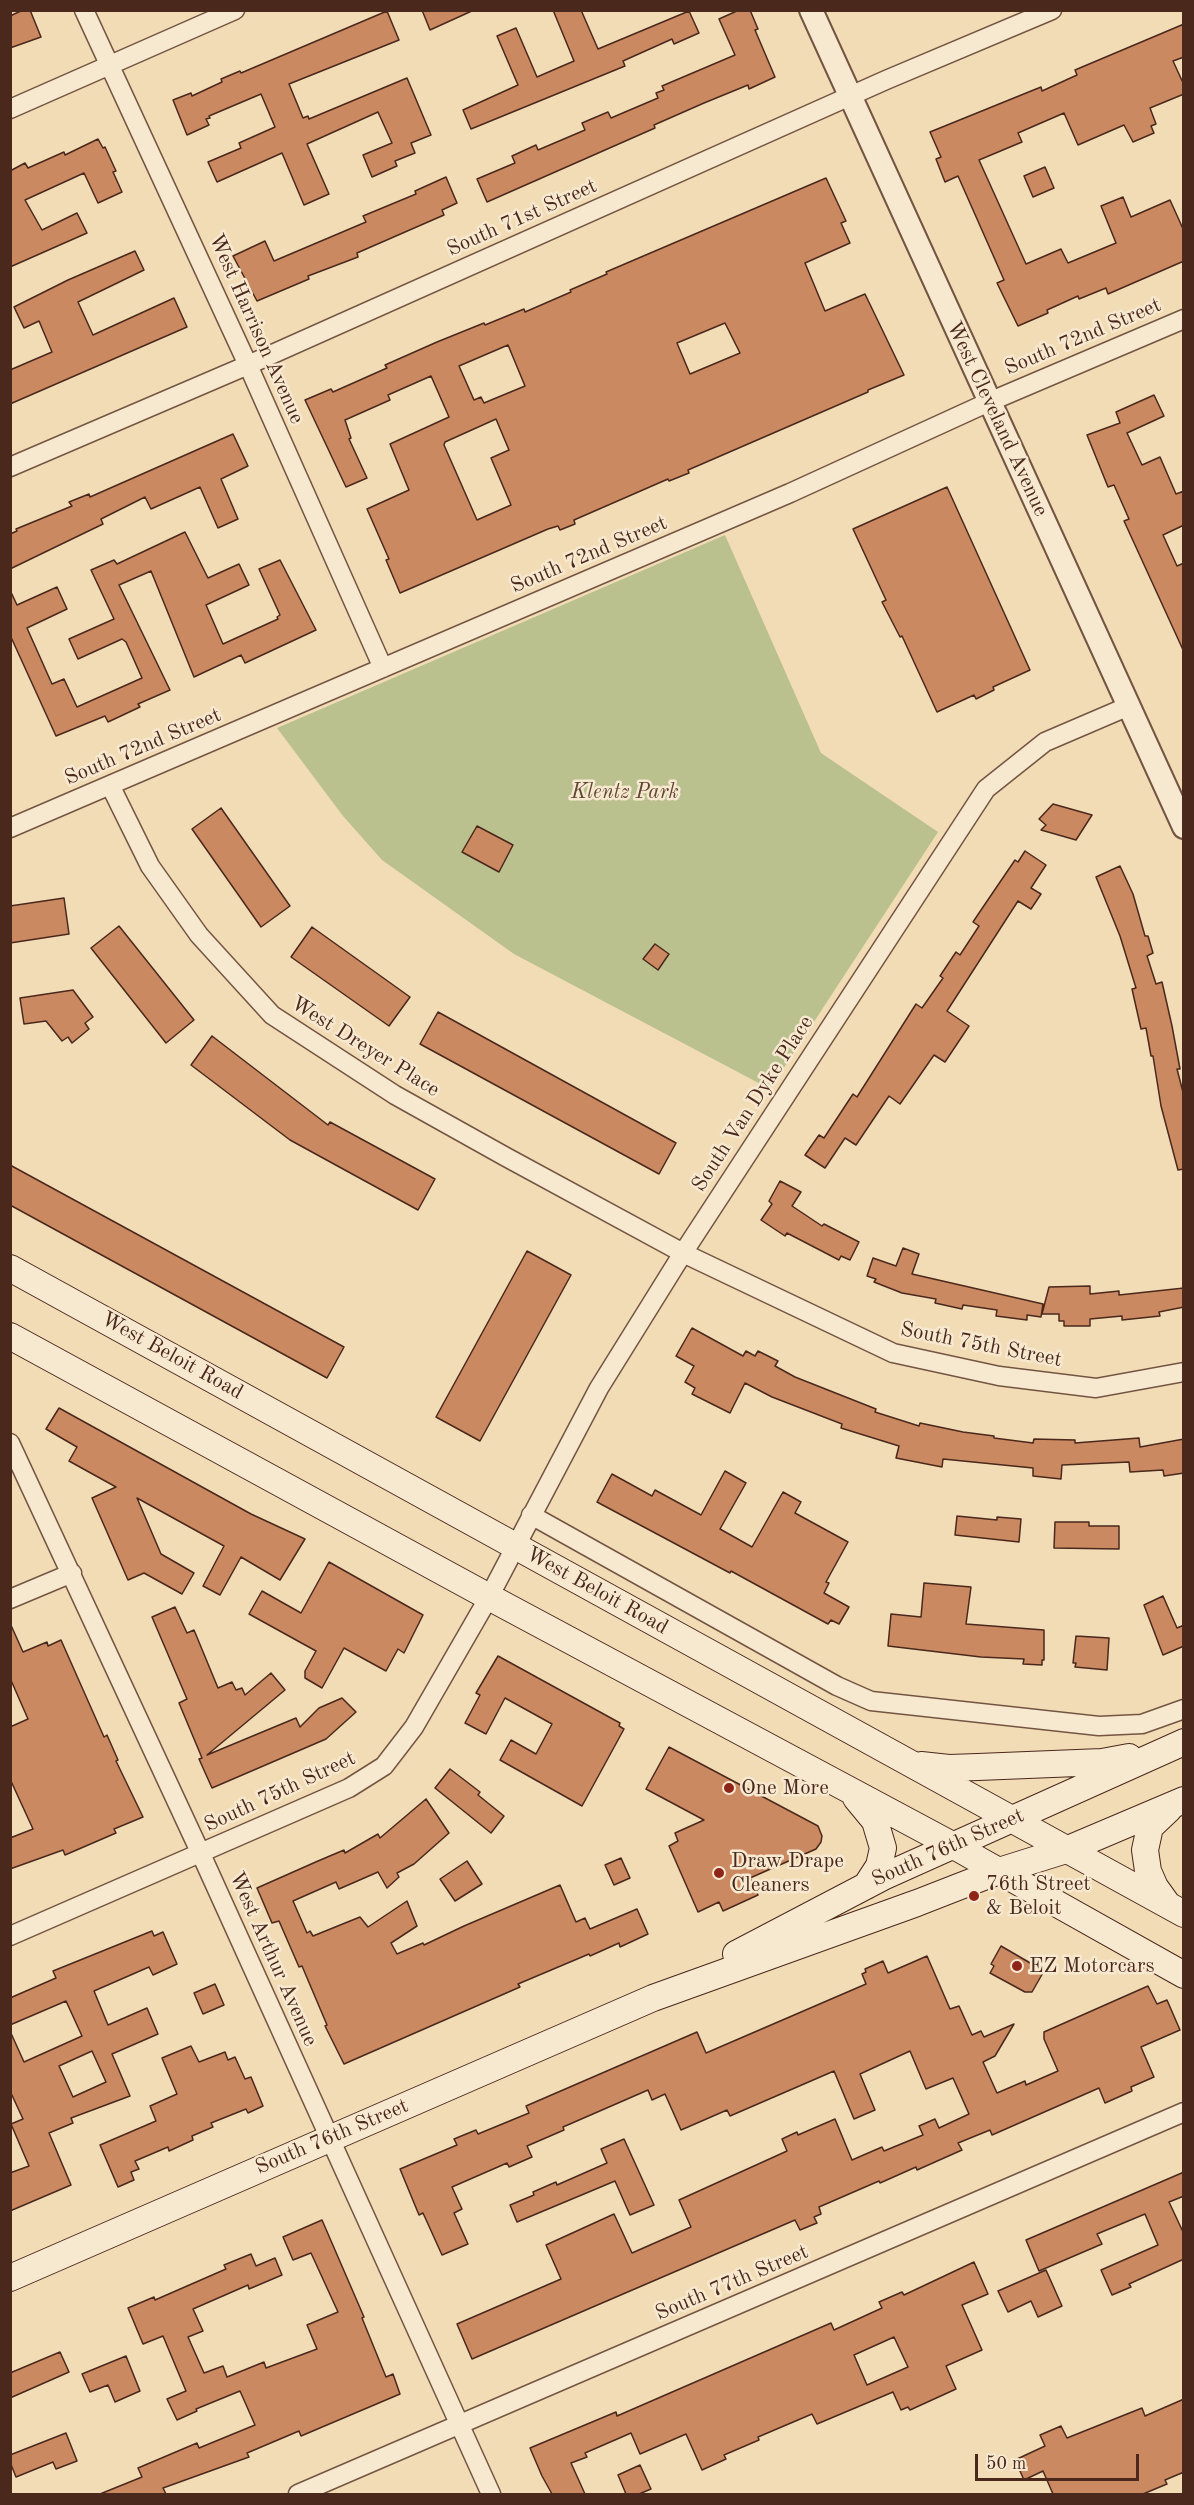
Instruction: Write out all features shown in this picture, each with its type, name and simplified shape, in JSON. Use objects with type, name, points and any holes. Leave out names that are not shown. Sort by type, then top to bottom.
[{"type":"main road","name":"West Beloit Road","points":[[10,1268],[1176,1910]]},
{"type":"main road","points":[[10,1336],[489,1597],[954,1845],[1184,1975]]},
{"type":"main road","name":"South 76th Street","points":[[653,1998],[866,1886],[1184,1742]]},
{"type":"main road","points":[[907,1762],[929,1766],[978,1767],[1102,1762],[1159,1753]]},
{"type":"main road","points":[[845,1787],[875,1821],[883,1848],[879,1866],[866,1886]]},
{"type":"main road","points":[[1176,1910],[1155,1887],[1148,1871],[1144,1850],[1150,1827],[1180,1802]]},
{"type":"main road","name":"South 76th Street","points":[[10,2278],[653,1998],[918,1903],[999,1871],[1066,1850],[1180,1802]]},
{"type":"street","name":"West Harrison Avenue","points":[[84,10],[248,364],[383,668]]},
{"type":"street","points":[[10,109],[235,10]]},
{"type":"street","name":"West Cleveland Avenue","points":[[811,10],[1184,828]]},
{"type":"street","name":"South 71st Street","points":[[10,466],[248,364],[850,96],[1052,10]]},
{"type":"street","name":"South 72nd Street","points":[[10,828],[790,493],[989,402],[1184,319]]},
{"type":"street","name":"South Van Dyke Place","points":[[489,1597],[599,1388],[683,1253],[986,789],[1045,742],[1129,706]]},
{"type":"street","name":"West Dreyer Place","points":[[110,785],[156,875],[199,935],[272,1015],[395,1095],[683,1253]]},
{"type":"street","name":"South 75th Street","points":[[683,1253],[893,1353],[999,1376],[1096,1388],[1184,1372]]},
{"type":"street","name":"West Arthur Avenue","points":[[10,1443],[201,1854],[491,2494]]},
{"type":"street","name":"West Beloit Road","points":[[531,1515],[837,1686],[871,1701],[1099,1726],[1142,1724],[1184,1710]]},
{"type":"street","points":[[10,1599],[72,1573]]},
{"type":"street","name":"South 75th Street","points":[[10,1936],[349,1788],[384,1766],[414,1727],[489,1597]]},
{"type":"street","name":"South 77th Street","points":[[298,2494],[1184,2112]]},
{"type":"green space","name":"Klentz Park","points":[[725,535],[821,753],[938,832],[770,1089],[514,954],[382,860],[343,816],[277,728]]},
{"type":"building","points":[[23,10],[30,10],[41,37],[10,48],[10,16]]},
{"type":"building","points":[[422,10],[474,10],[430,30]]},
{"type":"building","points":[[553,10],[581,10],[598,49],[689,11],[699,33],[674,44],[672,39],[623,61],[625,66],[471,129],[463,110],[518,85],[497,36],[516,28],[537,77],[574,61]]},
{"type":"building","points":[[739,10],[750,10],[758,29],[755,30],[775,77],[749,89],[748,85],[704,103],[654,125],[655,128],[487,202],[477,179],[515,163],[512,156],[536,145],[538,150],[585,130],[582,123],[608,112],[611,118],[658,98],[656,93],[664,90],[662,86],[735,55],[719,19]]},
{"type":"building","points":[[387,11],[399,40],[289,84],[303,118],[308,116],[309,119],[407,78],[431,135],[411,143],[415,153],[395,161],[397,166],[372,177],[363,155],[392,143],[378,112],[307,144],[329,194],[304,205],[282,153],[217,182],[208,162],[241,148],[239,143],[275,127],[261,94],[209,116],[210,118],[206,119],[209,125],[187,135],[173,100],[191,93],[192,96],[222,82],[221,79],[240,71],[241,73]]},
{"type":"building","points":[[1184,24],[1184,57],[1173,61],[1184,85],[1184,94],[1150,108],[1156,124],[1151,126],[1154,133],[1133,142],[1124,125],[1078,145],[1064,113],[1018,133],[1022,142],[979,160],[1026,264],[1061,249],[1068,263],[1116,243],[1101,206],[1123,197],[1131,217],[1170,200],[1184,231],[1184,261],[1108,294],[1106,288],[1079,299],[1078,296],[1018,326],[997,283],[1004,280],[958,176],[945,182],[936,159],[941,157],[930,132],[1041,87],[1042,91],[1077,75],[1075,70]]},
{"type":"building","points":[[98,139],[103,148],[105,147],[116,171],[113,172],[122,192],[98,203],[84,173],[25,200],[42,230],[77,213],[87,233],[10,267],[10,171],[25,163],[28,168],[64,152],[65,155]]},
{"type":"building","points":[[1045,167],[1054,188],[1033,197],[1024,176]]},
{"type":"building","points":[[446,177],[457,203],[442,210],[444,215],[357,253],[358,257],[308,276],[309,279],[257,301],[233,256],[265,241],[274,261],[366,222],[363,216],[416,194],[415,191]]},
{"type":"building","points":[[826,178],[846,221],[841,223],[850,243],[805,263],[825,311],[865,294],[904,375],[688,470],[689,473],[669,481],[668,479],[574,520],[575,524],[560,530],[558,526],[548,529],[400,593],[386,560],[389,559],[367,509],[409,490],[390,444],[449,417],[431,376],[388,395],[390,400],[345,420],[351,438],[349,439],[367,478],[346,487],[305,400],[331,389],[333,392],[387,368],[385,365],[484,323],[485,325],[524,309],[525,312],[571,292],[570,290],[607,274],[606,272]],"holes":[[[725,323],[740,353],[690,374],[677,343]],[[508,345],[525,386],[484,403],[481,397],[474,400],[459,366]],[[496,419],[509,450],[491,458],[511,505],[477,520],[444,445],[445,442]]]},
{"type":"building","points":[[135,251],[144,270],[78,302],[93,335],[174,298],[187,327],[10,404],[10,370],[52,352],[39,321],[24,328],[14,307],[68,280]]},
{"type":"building","points":[[1154,395],[1164,416],[1127,433],[1142,465],[1160,457],[1176,494],[1184,491],[1184,525],[1163,535],[1177,566],[1184,563],[1184,652],[1124,521],[1129,519],[1114,485],[1108,487],[1087,435],[1120,423],[1116,412]]},
{"type":"building","points":[[233,434],[248,466],[221,479],[238,519],[218,528],[200,487],[151,509],[145,497],[101,519],[103,524],[10,569],[10,534],[17,531],[16,529],[72,506],[69,502],[89,494],[90,497]]},
{"type":"building","points":[[947,487],[1030,670],[993,687],[994,690],[976,699],[974,695],[937,712],[902,636],[900,637],[882,602],[886,600],[853,529]]},
{"type":"building","points":[[185,532],[208,578],[239,564],[249,585],[206,605],[223,644],[278,619],[280,615],[259,569],[280,560],[316,630],[245,663],[241,655],[194,677],[151,571],[119,585],[170,690],[138,704],[140,707],[108,722],[105,716],[56,736],[10,635],[10,590],[17,605],[57,587],[67,609],[27,628],[52,684],[64,679],[77,707],[142,678],[126,642],[122,639],[78,659],[69,639],[114,619],[91,570],[114,560],[117,564]]},
{"type":"building","points":[[1053,804],[1092,815],[1076,840],[1041,830],[1046,825],[1039,819]]},
{"type":"building","points":[[221,808],[290,906],[261,927],[192,829]]},
{"type":"building","points":[[477,826],[513,845],[499,872],[462,852]]},
{"type":"building","points":[[1025,851],[1046,865],[1031,888],[1041,894],[1031,909],[1018,901],[947,1011],[969,1026],[945,1062],[934,1055],[900,1104],[889,1096],[856,1145],[845,1138],[825,1168],[805,1155],[819,1135],[824,1138],[853,1094],[857,1097],[916,1004],[922,1008],[943,978],[940,976],[956,952],[960,955],[979,926],[973,922],[1015,860],[1018,862]]},
{"type":"building","points":[[1120,866],[1133,894],[1145,936],[1148,936],[1153,953],[1147,956],[1156,984],[1162,982],[1172,1026],[1180,1069],[1177,1069],[1184,1096],[1184,1169],[1178,1170],[1161,1106],[1153,1056],[1151,1056],[1146,1028],[1141,1029],[1132,989],[1136,988],[1120,936],[1096,877]]},
{"type":"building","points":[[64,898],[69,934],[10,943],[10,906]]},
{"type":"building","points":[[119,926],[194,1020],[166,1043],[91,948]]},
{"type":"building","points":[[312,927],[410,997],[389,1026],[291,957]]},
{"type":"building","points":[[655,944],[669,954],[658,970],[643,959]]},
{"type":"building","points":[[73,990],[93,1017],[85,1023],[89,1029],[72,1043],[68,1037],[62,1041],[46,1021],[24,1024],[20,998]]},
{"type":"building","points":[[438,1012],[676,1143],[659,1174],[420,1044]]},
{"type":"building","points":[[212,1036],[328,1125],[330,1122],[435,1179],[418,1210],[290,1140],[191,1065]]},
{"type":"building","points":[[10,1165],[344,1347],[327,1378],[10,1205]]},
{"type":"building","points":[[780,1181],[801,1192],[792,1206],[822,1226],[824,1224],[859,1242],[850,1260],[841,1256],[839,1260],[787,1233],[785,1236],[761,1220],[772,1204],[769,1201]]},
{"type":"building","points":[[903,1248],[919,1254],[912,1274],[1043,1304],[1041,1317],[1027,1315],[1027,1320],[996,1316],[997,1310],[963,1305],[962,1309],[935,1303],[936,1299],[902,1293],[874,1282],[876,1279],[867,1276],[873,1258],[896,1266]]},
{"type":"building","points":[[527,1251],[571,1275],[480,1441],[436,1417]]},
{"type":"building","points":[[1090,1286],[1090,1294],[1119,1291],[1119,1295],[1184,1288],[1184,1307],[1159,1312],[1160,1316],[1122,1320],[1122,1316],[1090,1319],[1090,1326],[1064,1326],[1064,1321],[1059,1321],[1059,1314],[1042,1314],[1049,1287]]},
{"type":"building","points":[[692,1328],[743,1356],[746,1351],[755,1356],[758,1351],[778,1361],[775,1366],[795,1377],[876,1409],[875,1412],[919,1426],[920,1423],[994,1436],[994,1438],[1033,1443],[1034,1439],[1075,1440],[1075,1443],[1139,1438],[1140,1447],[1184,1439],[1184,1473],[1164,1476],[1163,1470],[1130,1472],[1129,1462],[1062,1465],[1061,1479],[1033,1476],[1033,1468],[943,1459],[942,1467],[896,1458],[899,1446],[841,1428],[842,1424],[772,1397],[745,1383],[730,1413],[692,1394],[695,1388],[685,1382],[694,1366],[676,1356]]},
{"type":"building","points":[[59,1408],[251,1514],[305,1539],[280,1580],[241,1557],[220,1595],[203,1586],[224,1546],[137,1498],[161,1554],[194,1573],[182,1594],[144,1573],[128,1580],[92,1498],[116,1487],[69,1461],[77,1447],[46,1429]]},
{"type":"building","points":[[725,1471],[746,1483],[720,1529],[752,1547],[783,1492],[801,1502],[795,1513],[848,1542],[826,1582],[829,1583],[824,1593],[849,1607],[839,1624],[831,1620],[828,1624],[597,1502],[612,1474],[652,1496],[655,1490],[701,1515]]},
{"type":"building","points":[[957,1516],[997,1520],[997,1517],[1021,1519],[1019,1542],[955,1535]]},
{"type":"building","points":[[1055,1522],[1089,1522],[1089,1526],[1119,1526],[1119,1549],[1054,1548]]},
{"type":"building","points":[[329,1562],[423,1615],[404,1653],[398,1649],[386,1671],[344,1648],[322,1688],[305,1678],[305,1671],[316,1651],[249,1614],[262,1591],[301,1613]]},
{"type":"building","points":[[924,1583],[971,1587],[966,1624],[1044,1630],[1042,1665],[1023,1664],[1024,1659],[981,1657],[888,1646],[891,1614],[921,1617]]},
{"type":"building","points":[[1163,1596],[1177,1628],[1184,1625],[1184,1646],[1163,1655],[1144,1605]]},
{"type":"building","points":[[175,1607],[187,1633],[194,1630],[218,1688],[232,1682],[236,1690],[242,1688],[245,1695],[271,1673],[285,1690],[207,1755],[296,1718],[300,1727],[319,1708],[342,1698],[356,1712],[326,1739],[212,1788],[179,1703],[187,1699],[152,1617]]},
{"type":"building","points":[[10,1623],[23,1652],[47,1642],[48,1646],[61,1640],[104,1737],[107,1735],[118,1760],[116,1761],[143,1817],[114,1829],[116,1833],[65,1855],[63,1850],[10,1869],[10,1838],[33,1829],[10,1779],[10,1727],[28,1719],[10,1678]]},
{"type":"building","points":[[1076,1636],[1109,1638],[1107,1670],[1075,1667],[1076,1663],[1073,1663]]},
{"type":"building","points":[[498,1656],[620,1723],[619,1726],[624,1729],[582,1806],[500,1760],[511,1740],[536,1754],[552,1724],[505,1698],[486,1734],[465,1723],[480,1695],[476,1693]]},
{"type":"building","points":[[669,1747],[818,1826],[822,1836],[821,1842],[816,1849],[750,1878],[758,1895],[723,1911],[719,1902],[698,1912],[669,1846],[678,1841],[675,1833],[704,1820],[646,1789]]},
{"type":"building","points":[[450,1769],[480,1792],[478,1795],[504,1816],[491,1833],[435,1788]]},
{"type":"building","points":[[426,1799],[449,1833],[414,1864],[397,1873],[399,1877],[387,1888],[378,1872],[339,1889],[336,1882],[293,1901],[307,1933],[310,1931],[313,1936],[360,1917],[368,1927],[407,1901],[417,1926],[391,1943],[397,1954],[423,1943],[424,1945],[560,1885],[576,1922],[585,1918],[590,1929],[637,1909],[648,1934],[620,1947],[619,1943],[590,1956],[589,1954],[518,1984],[520,1987],[344,2064],[325,2026],[327,2025],[302,1966],[299,1967],[279,1921],[272,1923],[257,1888],[344,1850],[345,1853],[378,1834],[380,1838]]},
{"type":"building","points":[[621,1858],[630,1878],[614,1885],[605,1865]]},
{"type":"building","points":[[467,1861],[482,1884],[455,1901],[440,1879]]},
{"type":"building","points":[[152,1931],[154,1936],[163,1932],[177,1964],[153,1975],[149,1967],[94,1991],[108,2025],[147,2008],[158,2034],[112,2054],[130,2096],[71,2118],[73,2123],[49,2133],[71,2185],[10,2211],[10,2173],[29,2166],[11,2124],[23,2119],[10,2091],[10,2031],[24,2062],[82,2036],[66,2001],[10,2025],[10,1998],[56,1978],[53,1971]],"holes":[[[92,2051],[106,2082],[73,2097],[59,2066]]]},
{"type":"building","points":[[1001,1946],[1044,1971],[1032,1992],[1025,1992],[990,1973],[994,1966],[991,1964]]},
{"type":"building","points":[[927,1956],[950,2009],[959,2006],[972,2035],[981,2031],[984,2037],[1014,2024],[995,2056],[983,2062],[997,2093],[1025,2081],[1026,2085],[1058,2071],[1044,2039],[1044,2032],[1148,1986],[1157,2004],[1167,2000],[1180,2030],[1141,2047],[1154,2077],[1131,2087],[1132,2091],[1105,2103],[1099,2088],[992,2135],[990,2130],[958,2143],[962,2150],[917,2170],[916,2167],[880,2183],[879,2181],[819,2207],[821,2214],[814,2217],[817,2223],[800,2230],[795,2220],[472,2359],[457,2324],[561,2279],[546,2245],[614,2214],[632,2253],[691,2227],[679,2200],[787,2151],[782,2139],[797,2132],[798,2135],[835,2119],[852,2160],[882,2147],[884,2151],[923,2135],[919,2126],[935,2119],[939,2128],[969,2114],[953,2078],[926,2089],[910,2051],[860,2074],[875,2110],[854,2119],[834,2071],[730,2116],[727,2110],[681,2130],[665,2094],[652,2100],[648,2090],[563,2127],[564,2130],[527,2146],[532,2157],[509,2167],[507,2163],[452,2187],[462,2209],[454,2213],[468,2244],[442,2255],[423,2213],[419,2215],[400,2169],[457,2145],[454,2139],[476,2130],[478,2134],[529,2113],[526,2106],[697,2032],[706,2053],[866,1984],[862,1974],[866,1972],[865,1969],[883,1961],[888,1973]]},
{"type":"building","points":[[215,1984],[224,2005],[203,2014],[194,1993]]},
{"type":"building","points":[[191,2046],[199,2062],[225,2052],[228,2060],[235,2057],[245,2079],[251,2077],[263,2106],[248,2113],[246,2109],[211,2123],[213,2127],[192,2136],[193,2140],[169,2151],[168,2147],[135,2161],[139,2169],[131,2172],[134,2180],[118,2187],[100,2145],[156,2121],[150,2106],[177,2094],[162,2058]]},
{"type":"building","points":[[624,2139],[654,2205],[630,2215],[615,2181],[517,2222],[510,2205],[556,2182],[557,2185],[607,2163],[601,2149]]},
{"type":"building","points":[[1184,2172],[1184,2196],[1169,2202],[1184,2234],[1184,2259],[1129,2284],[1131,2287],[1112,2295],[1101,2270],[1158,2245],[1145,2214],[1097,2234],[1102,2244],[1039,2271],[1026,2240]]},
{"type":"building","points":[[322,2220],[364,2317],[362,2318],[386,2377],[393,2374],[400,2394],[301,2436],[299,2431],[247,2453],[249,2457],[163,2488],[166,2494],[100,2494],[142,2477],[138,2468],[197,2443],[199,2448],[255,2425],[240,2391],[196,2409],[197,2411],[177,2420],[167,2399],[186,2391],[163,2336],[143,2344],[128,2308],[154,2297],[155,2300],[226,2269],[224,2265],[251,2254],[256,2266],[275,2258],[282,2275],[249,2289],[248,2285],[193,2309],[203,2331],[188,2337],[204,2373],[223,2366],[227,2377],[264,2362],[266,2368],[317,2349],[307,2325],[338,2312],[311,2253],[293,2260],[283,2237]]},
{"type":"building","points":[[974,2262],[988,2294],[962,2305],[982,2350],[946,2366],[956,2389],[910,2410],[908,2407],[901,2410],[893,2392],[817,2424],[812,2414],[758,2437],[759,2440],[724,2455],[726,2459],[702,2470],[686,2434],[640,2454],[631,2433],[585,2453],[587,2457],[571,2463],[585,2494],[552,2494],[542,2476],[530,2448],[616,2412],[617,2416],[831,2323],[834,2330],[882,2308],[879,2302],[902,2292],[904,2295]],"holes":[[[894,2337],[908,2367],[867,2385],[854,2355]]]},
{"type":"building","points":[[1046,2270],[1062,2306],[1038,2317],[1031,2301],[1008,2312],[998,2291]]},
{"type":"building","points":[[60,2352],[69,2372],[10,2398],[10,2373]]},
{"type":"building","points":[[126,2356],[140,2391],[115,2402],[108,2385],[90,2392],[82,2374]]},
{"type":"building","points":[[1184,2399],[1184,2472],[1165,2480],[1167,2484],[1143,2494],[1053,2494],[1043,2471],[1024,2480],[1015,2460],[1045,2446],[1040,2435],[1061,2426],[1067,2438],[1142,2408],[1145,2416]]},
{"type":"building","points":[[66,2433],[77,2461],[56,2469],[53,2462],[16,2477],[10,2462],[10,2455]]},
{"type":"building","points":[[640,2465],[651,2489],[639,2494],[626,2494],[618,2475]]},
{"type":"place","name":"One More","points":[[729,1788]]},
{"type":"place","name":"Draw Drape Cleaners","points":[[719,1873]]},
{"type":"place","name":"76th Street & Beloit","points":[[974,1896]]},
{"type":"place","name":"EZ Motorcars","points":[[1017,1966]]}]
